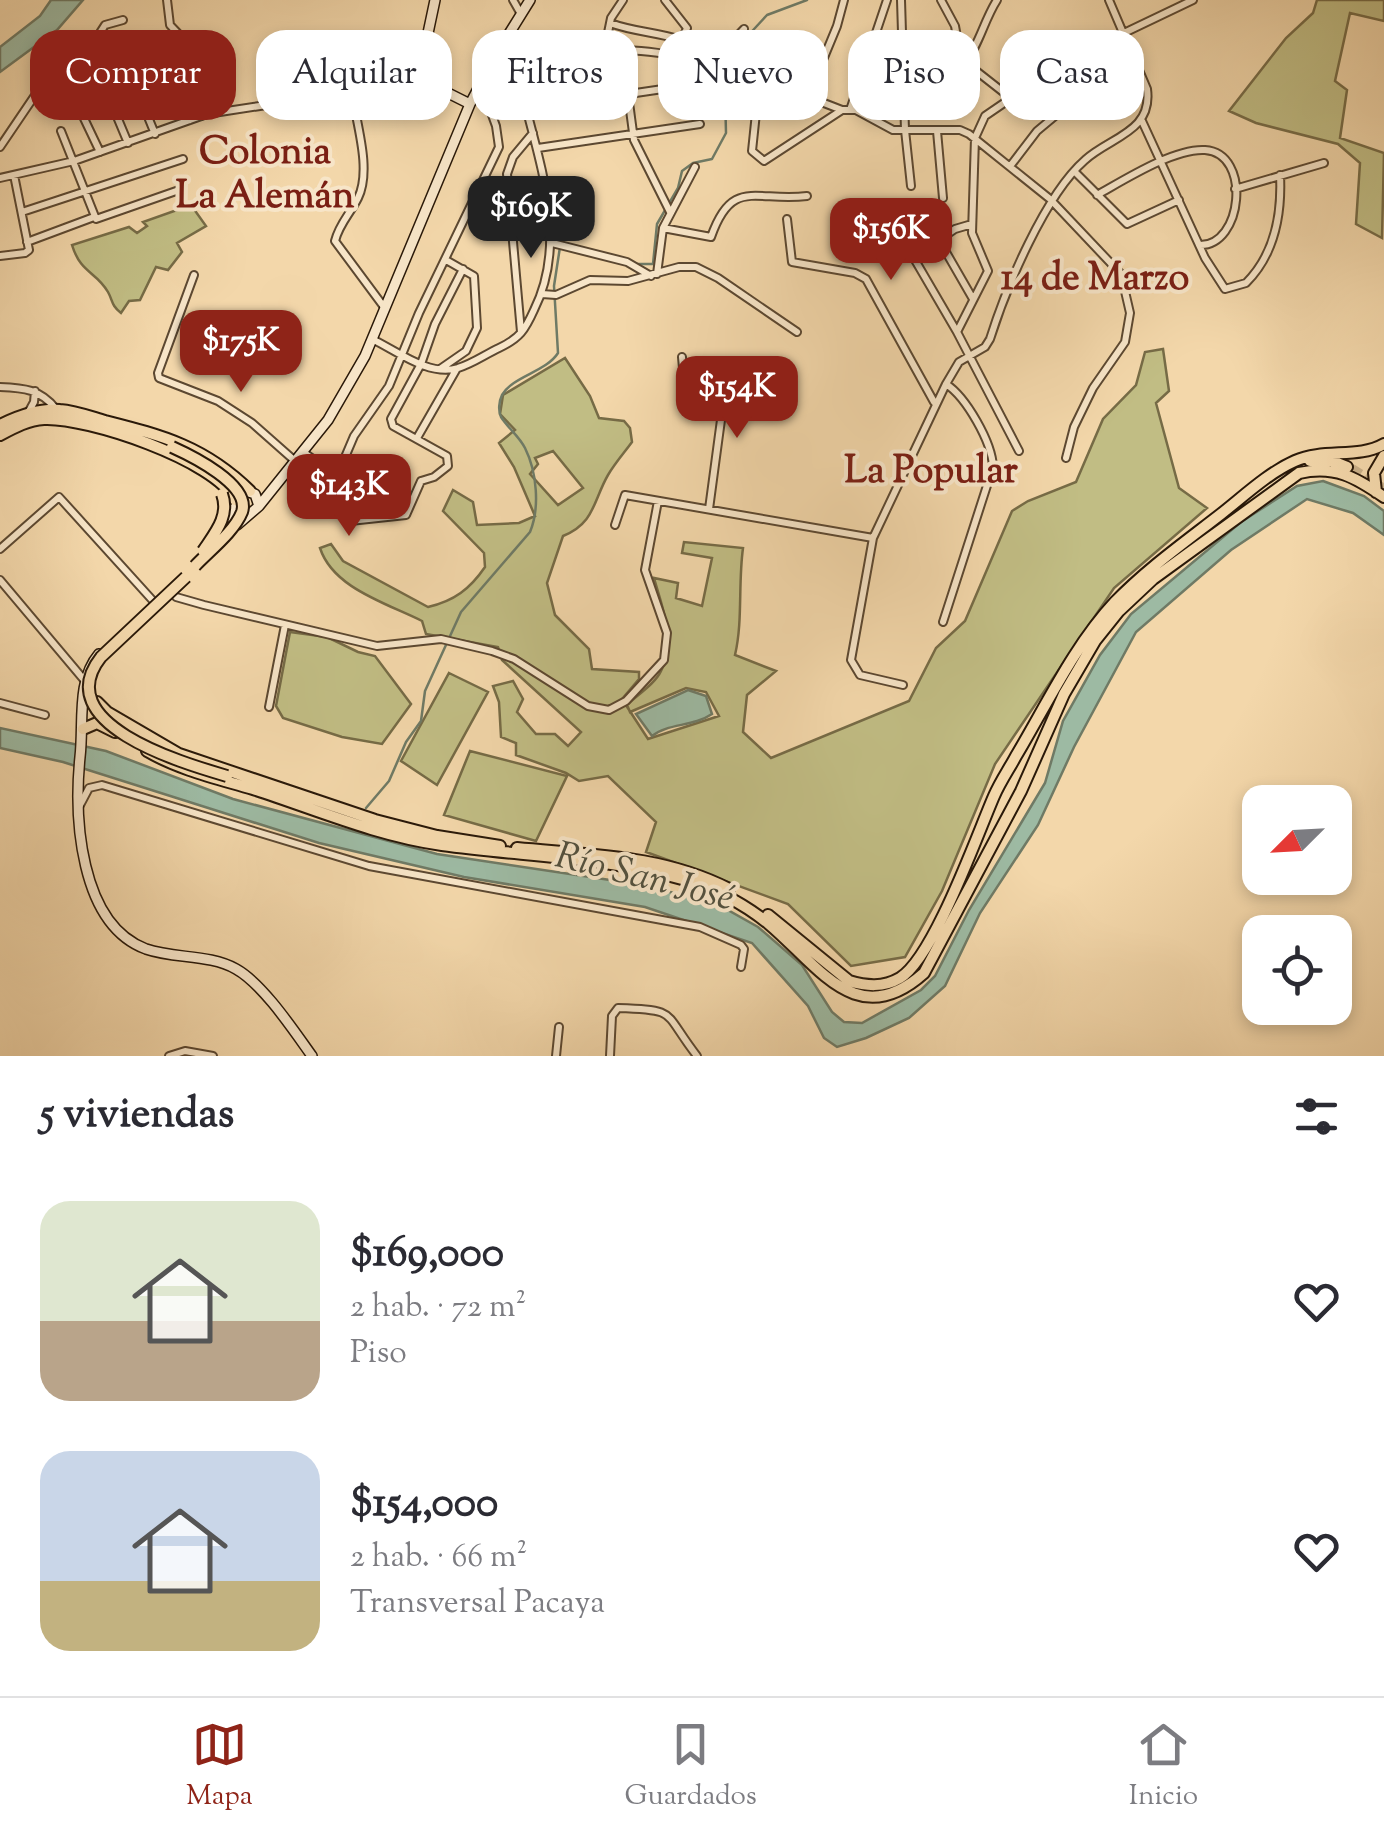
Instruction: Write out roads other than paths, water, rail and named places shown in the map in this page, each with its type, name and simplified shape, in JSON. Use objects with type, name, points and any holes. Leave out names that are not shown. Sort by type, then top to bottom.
[{"type":"main road","points":[[428,30],[435,0]]},
{"type":"main road","points":[[512,30],[530,0]]},
{"type":"main road","points":[[452,95],[470,104]]},
{"type":"main road","points":[[87,687],[109,654],[258,506],[328,420],[372,339],[472,100]]},
{"type":"main road","points":[[0,425],[28,413],[56,410],[182,442],[234,474],[258,497],[258,506]]},
{"type":"main road","points":[[0,434],[30,420],[60,419],[174,451],[228,488],[242,514],[249,514]]},
{"type":"main road","points":[[132,428],[233,485],[243,502],[238,520],[186,577],[101,658],[92,673],[88,693],[103,719],[175,761],[374,820],[437,836],[518,849],[644,860],[698,875],[771,917],[848,981],[865,986],[902,977],[915,964],[974,850],[1000,782],[1088,636],[1114,604],[1147,571],[1278,471],[1314,455],[1368,451],[1384,444]]},
{"type":"main road","points":[[174,451],[222,494],[226,506],[224,516],[186,577]]},
{"type":"main road","points":[[1380,494],[1374,473],[1384,456]]},
{"type":"main road","points":[[1278,471],[1316,460],[1332,461],[1352,470]]},
{"type":"main road","points":[[87,687],[107,712],[179,754],[368,828],[436,844],[657,872],[724,894],[767,922],[843,991],[864,997],[886,996],[908,988],[924,972],[1021,792],[1064,694],[1119,611],[1153,578],[1299,473],[1316,469],[1339,471],[1380,494]]},
{"type":"main road","points":[[270,491],[239,494],[212,542],[172,592],[96,657],[87,687],[77,805],[89,874],[112,924],[140,947],[236,969],[259,990],[312,1056]]},
{"type":"main road","points":[[83,732],[95,723],[102,724],[174,766],[251,784]]},
{"type":"main road","points":[[1000,782],[1009,791],[1021,792]]},
{"type":"main road","points":[[994,795],[1004,795],[1014,804]]},
{"type":"street","points":[[167,0],[174,30]]},
{"type":"street","points":[[513,0],[522,15]]},
{"type":"street","points":[[608,30],[623,0]]},
{"type":"street","points":[[666,0],[687,30]]},
{"type":"street","points":[[828,48],[844,0]]},
{"type":"street","points":[[756,120],[754,155],[764,161],[846,110],[886,0]]},
{"type":"street","points":[[901,0],[910,186]]},
{"type":"street","points":[[941,0],[956,30]]},
{"type":"street","points":[[1109,0],[1123,30]]},
{"type":"street","points":[[1130,30],[1193,0]]},
{"type":"street","points":[[980,30],[994,2]]},
{"type":"street","points":[[0,147],[65,51],[88,44],[104,26],[123,20]]},
{"type":"street","points":[[610,22],[633,32],[658,32]]},
{"type":"street","points":[[980,73],[1000,89]]},
{"type":"street","points":[[1144,83],[1148,102],[1144,115]]},
{"type":"street","points":[[828,103],[856,110],[893,130],[960,130],[975,138],[1050,199],[1121,274],[1130,312],[1124,342],[1092,388],[1074,426],[1066,458]]},
{"type":"street","points":[[957,332],[988,271],[972,233],[975,138],[985,116],[1000,106]]},
{"type":"street","points":[[85,120],[100,152]]},
{"type":"street","points":[[118,120],[128,143]]},
{"type":"street","points":[[150,120],[155,134]]},
{"type":"street","points":[[355,120],[362,180],[358,197],[335,241],[384,308]]},
{"type":"street","points":[[337,476],[346,450],[389,386],[418,314],[499,147],[494,120]]},
{"type":"street","points":[[372,339],[440,370],[456,369],[522,336],[544,294],[552,242],[530,120]]},
{"type":"street","points":[[631,120],[642,160],[670,212]]},
{"type":"street","points":[[1011,165],[1050,120]]},
{"type":"street","points":[[0,178],[74,161],[192,121]]},
{"type":"street","points":[[903,685],[860,674],[851,660],[873,538],[934,404],[959,362],[985,347],[990,339],[1050,199],[1086,158],[1142,122],[1199,245],[1225,289],[1246,283],[1276,230],[1280,175]]},
{"type":"street","points":[[538,148],[700,124]]},
{"type":"street","points":[[61,131],[94,217]]},
{"type":"street","points":[[937,131],[943,198]]},
{"type":"street","points":[[522,336],[507,174],[513,157],[533,132]]},
{"type":"street","points":[[1097,195],[1162,161],[1200,150],[1215,152],[1230,162],[1236,188],[1232,216],[1224,236],[1212,244],[1199,245]]},
{"type":"street","points":[[22,212],[183,159]]},
{"type":"street","points":[[1236,188],[1324,163]]},
{"type":"street","points":[[654,275],[670,212],[687,189],[688,176],[696,167]]},
{"type":"street","points":[[1074,171],[1127,224],[1179,200]]},
{"type":"street","points":[[0,256],[27,252],[14,175]]},
{"type":"street","points":[[27,242],[178,190]]},
{"type":"street","points":[[664,228],[711,237],[719,214],[740,197],[807,196]]},
{"type":"street","points":[[787,219],[792,262],[855,273],[866,280],[934,404]]},
{"type":"street","points":[[913,256],[955,229],[972,224]]},
{"type":"street","points":[[901,236],[1019,451]]},
{"type":"street","points":[[939,240],[973,300]]},
{"type":"street","points":[[552,242],[626,262],[654,275]]},
{"type":"street","points":[[440,370],[466,351],[477,328],[476,280],[446,260]]},
{"type":"street","points":[[544,294],[556,294],[590,280],[628,281],[679,267],[696,267],[796,332]]},
{"type":"street","points":[[302,452],[337,476],[346,489],[350,521],[406,515],[418,479],[434,478],[450,463],[443,452],[390,422],[421,364],[439,314],[463,269]]},
{"type":"street","points":[[194,275],[159,378],[222,404],[252,423],[295,462]]},
{"type":"street","points":[[682,357],[692,382],[726,388]]},
{"type":"street","points":[[710,509],[728,368]]},
{"type":"street","points":[[417,438],[456,369]]},
{"type":"street","points":[[943,622],[992,467],[990,453],[964,398],[946,384]]},
{"type":"street","points":[[0,387],[35,391],[56,410]]},
{"type":"street","points":[[28,413],[35,391]]},
{"type":"street","points":[[615,525],[624,496],[873,538]]},
{"type":"street","points":[[0,549],[59,497],[155,603]]},
{"type":"street","points":[[172,592],[378,646],[448,640],[514,659],[597,710],[609,710],[626,701],[658,669],[667,647],[667,633],[645,570],[658,501]]},
{"type":"street","points":[[0,580],[87,687]]},
{"type":"street","points":[[269,706],[285,624]]},
{"type":"street","points":[[0,704],[45,715]]},
{"type":"street","points":[[77,805],[92,786],[115,788],[370,866],[700,927],[741,945],[741,967]]},
{"type":"street","points":[[610,1056],[612,1016],[618,1008],[660,1010],[668,1014],[697,1056]]},
{"type":"street","points":[[556,1056],[559,1026]]},
{"type":"street","points":[[169,1056],[185,1051],[213,1056]]},
{"type":"waterway","points":[[637,264],[653,264],[657,224],[678,188],[682,171],[693,163],[712,159],[726,133],[725,93],[744,40],[767,15],[807,0]]},
{"type":"waterway","points":[[563,243],[586,249]]},
{"type":"waterway","points":[[366,808],[389,781],[406,742],[421,721],[425,691],[461,612],[530,532],[536,501],[532,468],[523,444],[501,417],[499,406],[507,389],[558,353],[554,286],[560,247]]},
{"type":"tunnel","points":[[1352,469],[1384,489]]},
{"type":"district","name":"Colonia La Alemán","points":[[265,172]]},
{"type":"district","name":"14 de Marzo","points":[[1095,276]]},
{"type":"district","name":"La Popular","points":[[931,469]]},
{"type":"water label","name":"Río San José","points":[[645,875]]}]
